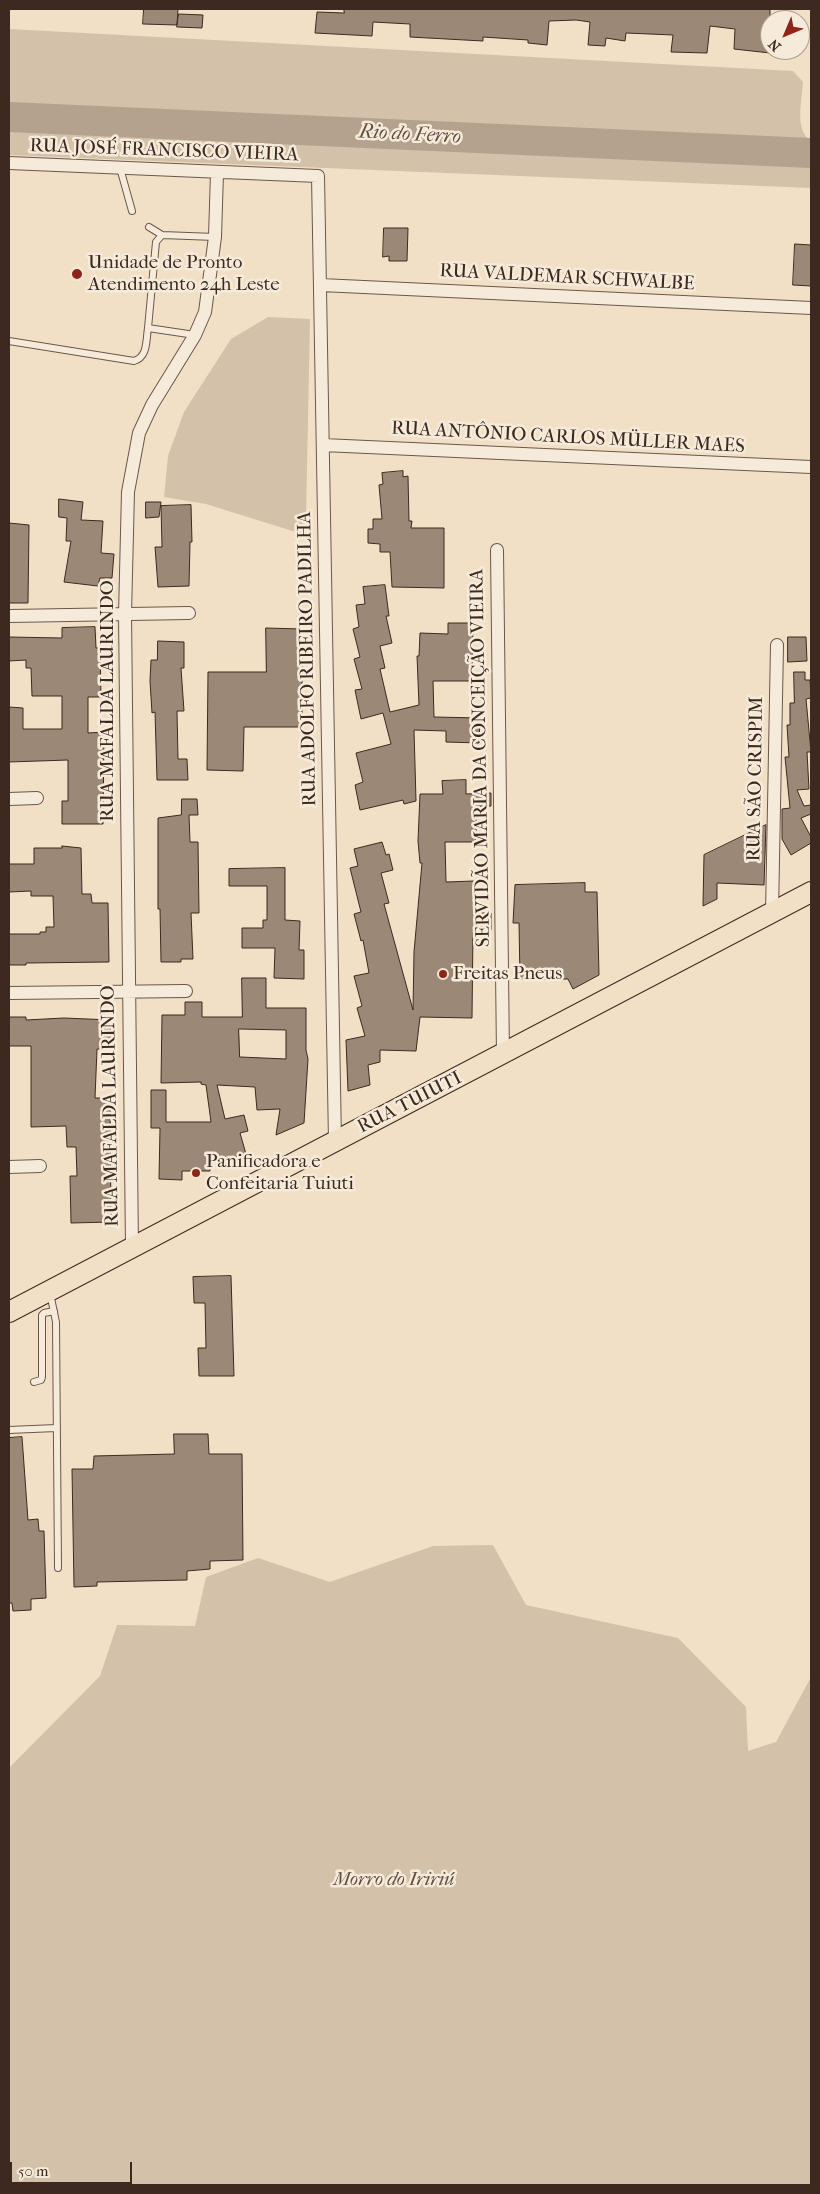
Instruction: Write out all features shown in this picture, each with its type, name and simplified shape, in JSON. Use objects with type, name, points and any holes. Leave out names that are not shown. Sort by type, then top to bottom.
[{"type":"main road","name":"RUA TUIUTI","points":[[9,1312],[504,1055],[811,892]]},
{"type":"street","name":"RUA JOSÉ FRANCISCO VIEIRA","points":[[9,164],[318,176]]},
{"type":"street","name":"RUA MAFALDA LAURINDO","points":[[132,1248],[125,614],[128,492],[139,433],[152,405],[195,336],[205,312],[215,237],[217,173]]},
{"type":"street","name":"RUA ADOLFO RIBEIRO PADILHA","points":[[318,176],[335,1142]]},
{"type":"street","name":"RUA VALDEMAR SCHWALBE","points":[[320,285],[811,308]]},
{"type":"street","name":"RUA ANTÔNIO CARLOS MÜLLER MAES","points":[[323,445],[811,467]]},
{"type":"street","name":"SERVIDÃO MARIA DA CONCEIÇÃO VIEIRA","points":[[497,550],[504,1055]]},
{"type":"street","points":[[9,616],[189,613]]},
{"type":"street","name":"RUA SÃO CRISPIM","points":[[772,913],[777,646]]},
{"type":"street","points":[[9,799],[37,798]]},
{"type":"street","points":[[9,994],[186,991]]},
{"type":"street","points":[[9,1166],[40,1166]]},
{"type":"lane","points":[[120,168],[132,211]]},
{"type":"lane","points":[[149,227],[162,236],[215,237]]},
{"type":"lane","points":[[9,341],[134,361],[142,357],[148,328],[156,242],[162,236]]},
{"type":"lane","points":[[148,328],[195,336]]},
{"type":"lane","points":[[50,1291],[56,1322],[58,1568]]},
{"type":"lane","points":[[34,1382],[41,1380],[42,1377],[42,1315],[44,1312],[54,1310]]},
{"type":"lane","points":[[9,1430],[56,1428]]},
{"type":"green space","points":[[9,29],[793,71],[803,82],[800,114],[802,130],[811,141],[811,188],[9,155]]},
{"type":"green space","points":[[268,317],[310,319],[306,518],[299,533],[206,504],[164,497],[168,456],[184,412],[231,339]]},
{"type":"green space","name":"Morro do Iririú","points":[[493,1545],[526,1605],[678,1638],[746,1707],[748,1751],[776,1742],[811,1677],[811,2185],[9,2185],[9,1768],[100,1676],[117,1625],[195,1626],[206,1577],[258,1558],[330,1582],[433,1546]]},
{"type":"building","points":[[144,9],[178,9],[177,25],[143,24]]},
{"type":"building","points":[[344,9],[770,9],[760,10],[760,52],[734,49],[735,29],[710,26],[707,53],[671,52],[673,35],[626,33],[625,41],[606,38],[605,46],[588,45],[590,22],[576,20],[549,21],[547,45],[528,43],[528,40],[483,37],[483,41],[410,37],[410,24],[373,22],[372,36],[315,33],[317,12],[344,13]]},
{"type":"building","points":[[179,14],[203,15],[202,28],[177,27]]},
{"type":"building","points":[[384,228],[408,228],[407,261],[389,261],[389,256],[383,257]]},
{"type":"building","points":[[795,244],[811,245],[811,286],[793,285]]},
{"type":"building","points":[[403,471],[403,477],[408,476],[409,521],[412,521],[411,528],[444,528],[444,588],[392,587],[390,552],[380,552],[380,544],[368,543],[368,529],[373,529],[373,519],[382,519],[379,485],[383,484],[382,473]]},
{"type":"building","points":[[59,499],[83,502],[81,520],[103,521],[101,553],[114,554],[112,578],[100,578],[98,586],[64,582],[71,541],[66,541],[67,518],[59,517]]},
{"type":"building","points":[[146,502],[161,502],[159,517],[146,518]]},
{"type":"building","points":[[191,505],[192,542],[190,542],[189,586],[158,587],[155,547],[162,547],[161,506]]},
{"type":"building","points":[[9,523],[29,525],[28,603],[9,603]]},
{"type":"building","points":[[385,585],[389,616],[386,616],[392,643],[380,646],[385,668],[380,669],[390,712],[419,705],[417,656],[419,656],[420,633],[448,634],[448,623],[473,623],[472,681],[433,681],[434,717],[480,718],[479,743],[446,742],[446,731],[414,730],[416,801],[404,804],[403,800],[360,810],[355,785],[363,782],[356,753],[391,744],[383,713],[361,719],[355,690],[362,689],[354,659],[360,657],[353,629],[359,627],[356,605],[365,604],[363,587]]},
{"type":"building","points":[[95,627],[96,648],[100,648],[101,697],[88,697],[88,733],[104,732],[103,824],[62,824],[62,801],[68,801],[68,760],[9,762],[9,707],[23,708],[23,729],[62,729],[62,696],[32,696],[31,668],[26,668],[26,660],[9,661],[9,637],[62,638],[62,628]]},
{"type":"building","points":[[266,628],[302,629],[302,727],[244,727],[243,771],[207,770],[208,672],[266,672]]},
{"type":"building","points":[[788,637],[806,637],[807,661],[788,662]]},
{"type":"building","points":[[158,641],[184,642],[184,668],[181,668],[184,711],[177,711],[178,759],[187,759],[188,780],[157,780],[155,712],[152,713],[150,681],[151,660],[157,660]]},
{"type":"building","points":[[794,672],[805,672],[805,680],[810,680],[811,698],[806,699],[811,752],[807,752],[809,789],[797,790],[804,806],[811,805],[811,814],[801,818],[811,837],[811,843],[791,855],[782,839],[782,809],[790,808],[785,757],[789,757],[787,725],[790,725],[790,703],[794,703]]},
{"type":"building","points":[[466,780],[466,794],[491,793],[491,806],[476,807],[476,842],[445,842],[446,882],[474,881],[475,913],[491,913],[491,930],[473,929],[472,1018],[420,1017],[416,1051],[380,1050],[380,1062],[368,1065],[370,1085],[348,1091],[346,1040],[365,1036],[357,1008],[362,1006],[354,976],[369,973],[363,940],[361,941],[354,914],[361,912],[350,868],[358,866],[354,849],[382,842],[386,855],[389,854],[393,870],[381,873],[389,903],[384,904],[413,1010],[414,952],[422,863],[420,863],[418,841],[420,794],[443,794],[442,781]]},
{"type":"building","points":[[182,799],[197,799],[198,815],[189,815],[190,842],[198,842],[199,913],[191,913],[193,959],[181,959],[181,962],[161,962],[160,909],[158,909],[158,818],[181,815]]},
{"type":"building","points":[[766,825],[764,885],[717,883],[717,899],[703,906],[704,855]]},
{"type":"building","points":[[62,846],[81,848],[82,894],[91,894],[92,903],[108,903],[109,962],[9,965],[9,934],[40,934],[40,932],[46,932],[46,927],[54,927],[53,896],[31,896],[31,891],[9,892],[9,864],[34,864],[34,848],[62,848]]},
{"type":"building","points":[[285,868],[285,920],[300,921],[299,950],[304,950],[304,979],[274,978],[275,948],[242,948],[242,928],[263,928],[263,920],[267,920],[267,886],[229,886],[229,869]]},
{"type":"building","points":[[585,883],[585,892],[597,892],[599,975],[573,989],[568,979],[520,979],[519,923],[513,923],[515,885]]},
{"type":"building","points":[[242,978],[266,978],[266,1008],[306,1008],[306,1050],[308,1059],[304,1123],[276,1135],[280,1109],[257,1110],[255,1087],[217,1085],[225,1119],[244,1115],[248,1131],[240,1133],[246,1154],[210,1163],[210,1171],[182,1171],[182,1180],[159,1179],[160,1128],[151,1128],[151,1090],[166,1090],[166,1122],[211,1122],[206,1085],[201,1084],[201,1082],[161,1083],[162,1015],[185,1015],[185,1002],[202,1002],[202,1017],[242,1017]],"holes":[[[239,1029],[286,1030],[286,1059],[240,1057]]]},
{"type":"building","points":[[9,1017],[26,1017],[26,1020],[64,1018],[111,1020],[110,1049],[97,1049],[95,1098],[110,1098],[111,1222],[71,1223],[70,1176],[77,1176],[76,1147],[67,1147],[66,1126],[31,1127],[31,1046],[9,1046]]},
{"type":"building","points":[[231,1276],[234,1376],[199,1376],[198,1348],[206,1348],[205,1303],[194,1303],[193,1277]]},
{"type":"building","points":[[174,1434],[208,1434],[209,1454],[242,1454],[243,1560],[210,1561],[210,1569],[187,1571],[187,1580],[97,1582],[97,1586],[74,1587],[72,1469],[93,1469],[94,1456],[174,1454]]},
{"type":"building","points":[[22,1437],[28,1520],[38,1519],[39,1531],[44,1531],[46,1598],[31,1599],[31,1610],[13,1611],[12,1603],[9,1603],[9,1438]]},
{"type":"waterway","name":"Rio do Ferro","points":[[9,117],[811,153]]},
{"type":"place","name":"Unidade de Pronto Atendimento 24h Leste","points":[[77,274]]},
{"type":"place","name":"Freitas Pneus","points":[[443,974]]},
{"type":"place","name":"Panificadora e Confeitaria Tuiuti","points":[[196,1173]]}]
